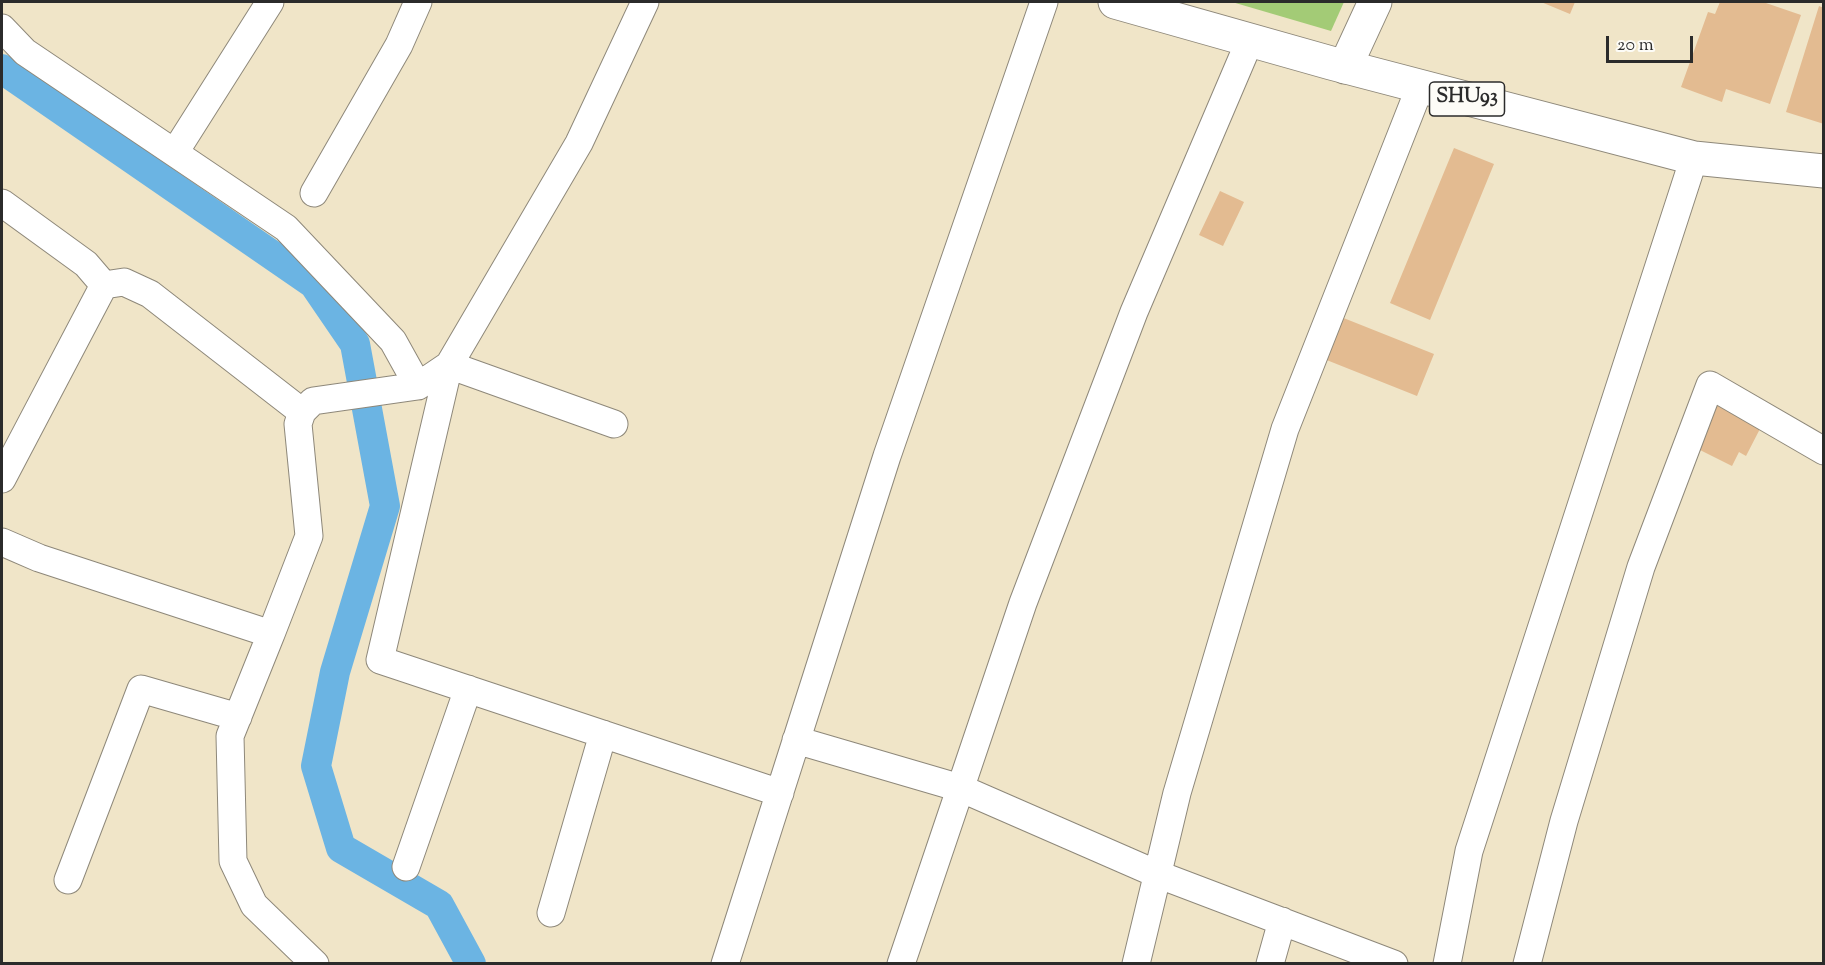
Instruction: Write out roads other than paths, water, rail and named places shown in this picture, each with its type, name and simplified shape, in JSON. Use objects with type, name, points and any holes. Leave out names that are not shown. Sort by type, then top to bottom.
[{"type":"main road","name":"SHU93","points":[[1115,2],[1345,67],[1694,158],[1824,171]]},
{"type":"main road","points":[[1345,67],[1376,2]]},
{"type":"street","points":[[182,141],[270,2]]},
{"type":"street","points":[[314,193],[399,45],[418,2]]},
{"type":"street","points":[[645,2],[579,143],[449,366],[380,660],[780,793]]},
{"type":"street","points":[[725,963],[887,456],[1044,2]]},
{"type":"street","points":[[2,28],[26,52],[286,228],[393,341],[418,386]]},
{"type":"street","points":[[901,963],[1023,603],[1134,312],[1250,40]]},
{"type":"street","points":[[1136,963],[1177,793],[1285,429],[1420,87]]},
{"type":"street","points":[[1447,963],[1469,851],[1694,158]]},
{"type":"street","points":[[2,203],[86,264],[104,285]]},
{"type":"street","points":[[104,285],[124,282],[150,294],[308,406],[418,386],[449,366]]},
{"type":"street","points":[[2,479],[104,285]]},
{"type":"street","points":[[449,366],[614,424]]},
{"type":"street","points":[[1527,963],[1564,821],[1641,567],[1710,385],[1824,451]]},
{"type":"street","points":[[308,406],[298,424],[309,536],[230,736],[233,861],[254,905],[315,963]]},
{"type":"street","points":[[2,542],[39,558],[271,634]]},
{"type":"street","points":[[68,880],[141,689],[238,717]]},
{"type":"street","points":[[406,867],[468,689]]},
{"type":"street","points":[[551,913],[603,734]]},
{"type":"street","points":[[796,740],[960,788],[1157,874],[1394,963]]},
{"type":"street","points":[[1270,963],[1282,921]]},
{"type":"waterway","points":[[2,69],[314,284],[355,344],[385,506],[335,672],[316,766],[341,848],[439,905],[471,964]]}]
